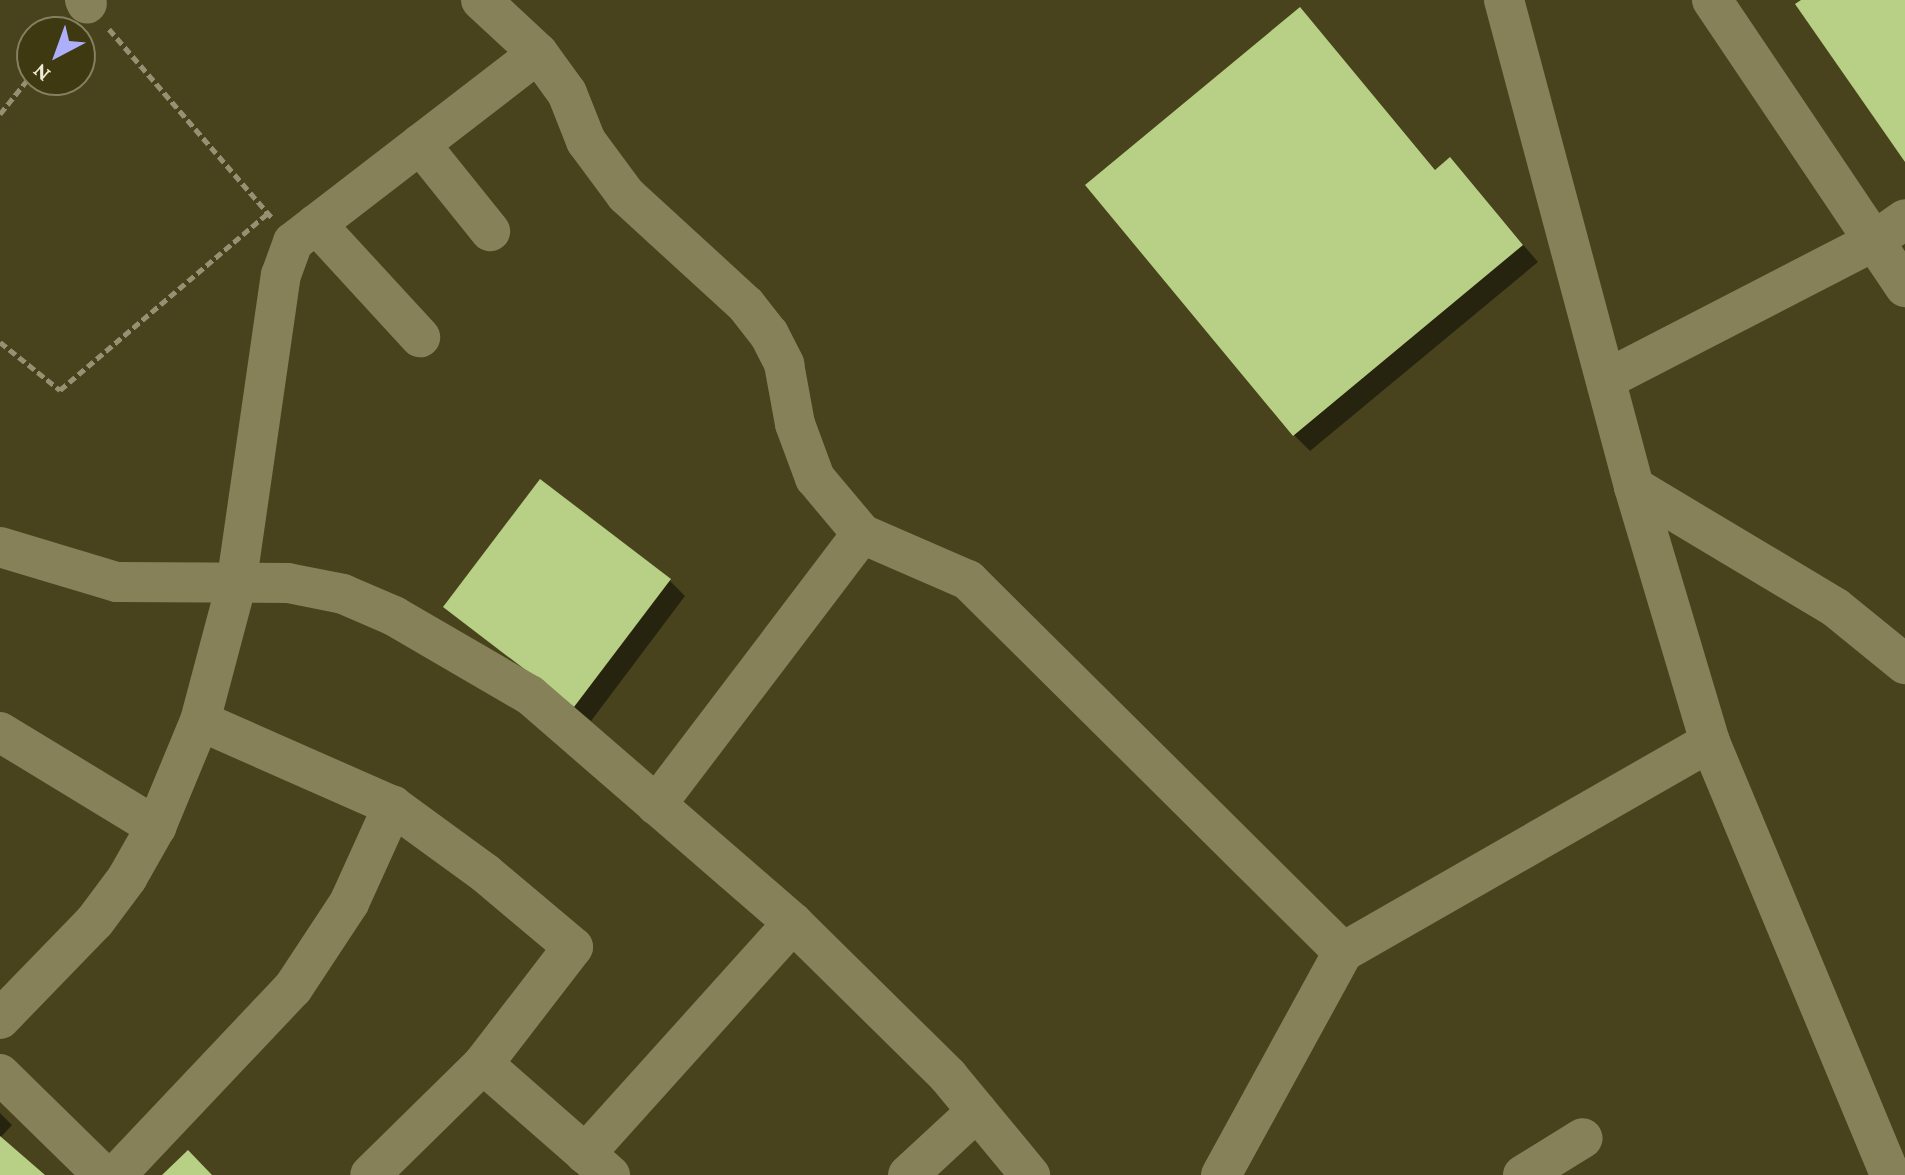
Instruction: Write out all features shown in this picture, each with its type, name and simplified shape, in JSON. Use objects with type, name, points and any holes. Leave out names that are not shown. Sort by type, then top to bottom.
[{"type":"street","points":[[481,0],[538,53],[567,93],[586,141],[626,195],[746,305],[769,334],[784,364],[795,424],[815,478],[862,534],[968,580],[1343,952]]},
{"type":"street","points":[[1504,0],[1634,487],[1710,742],[1890,1175]]},
{"type":"street","points":[[1712,0],[1889,230],[1905,287]]},
{"type":"street","points":[[0,1019],[95,921],[156,827],[200,721],[236,586],[281,275],[305,233],[538,53]]},
{"type":"street","points":[[420,144],[490,231]]},
{"type":"street","points":[[1607,379],[1889,230]]},
{"type":"street","points":[[305,233],[420,337]]},
{"type":"street","points":[[1634,487],[1836,608],[1905,664]]},
{"type":"street","points":[[656,805],[862,534]]},
{"type":"street","points":[[0,547],[117,582],[236,586],[288,583],[343,594],[394,616],[530,695],[793,923],[977,1111],[1030,1175]]},
{"type":"street","points":[[200,721],[393,806],[485,873],[573,947],[483,1064],[370,1175]]},
{"type":"street","points":[[0,732],[156,827]]},
{"type":"street","points":[[1221,1175],[1343,952],[1710,742]]},
{"type":"street","points":[[116,1175],[293,988],[349,903],[393,806]]},
{"type":"street","points":[[483,1064],[598,1164],[793,923]]},
{"type":"street","points":[[0,1074],[103,1175]]},
{"type":"street","points":[[908,1175],[977,1111]]},
{"type":"street","points":[[1523,1175],[1583,1138]]},
{"type":"path","points":[[86,2],[268,213],[305,233]]},
{"type":"path","points":[[0,114],[16,94]]},
{"type":"path","points":[[0,342],[60,390],[268,213]]},
{"type":"building","points":[[1801,0],[1905,0],[1905,162],[1795,4]]},
{"type":"building","points":[[1300,7],[1435,170],[1450,157],[1523,245],[1293,436],[1085,185]]},
{"type":"building","points":[[540,479],[671,579],[574,707],[443,607]]},
{"type":"building","points":[[0,1136],[45,1175],[0,1175]]},
{"type":"building","points":[[188,1150],[212,1175],[162,1175]]}]
